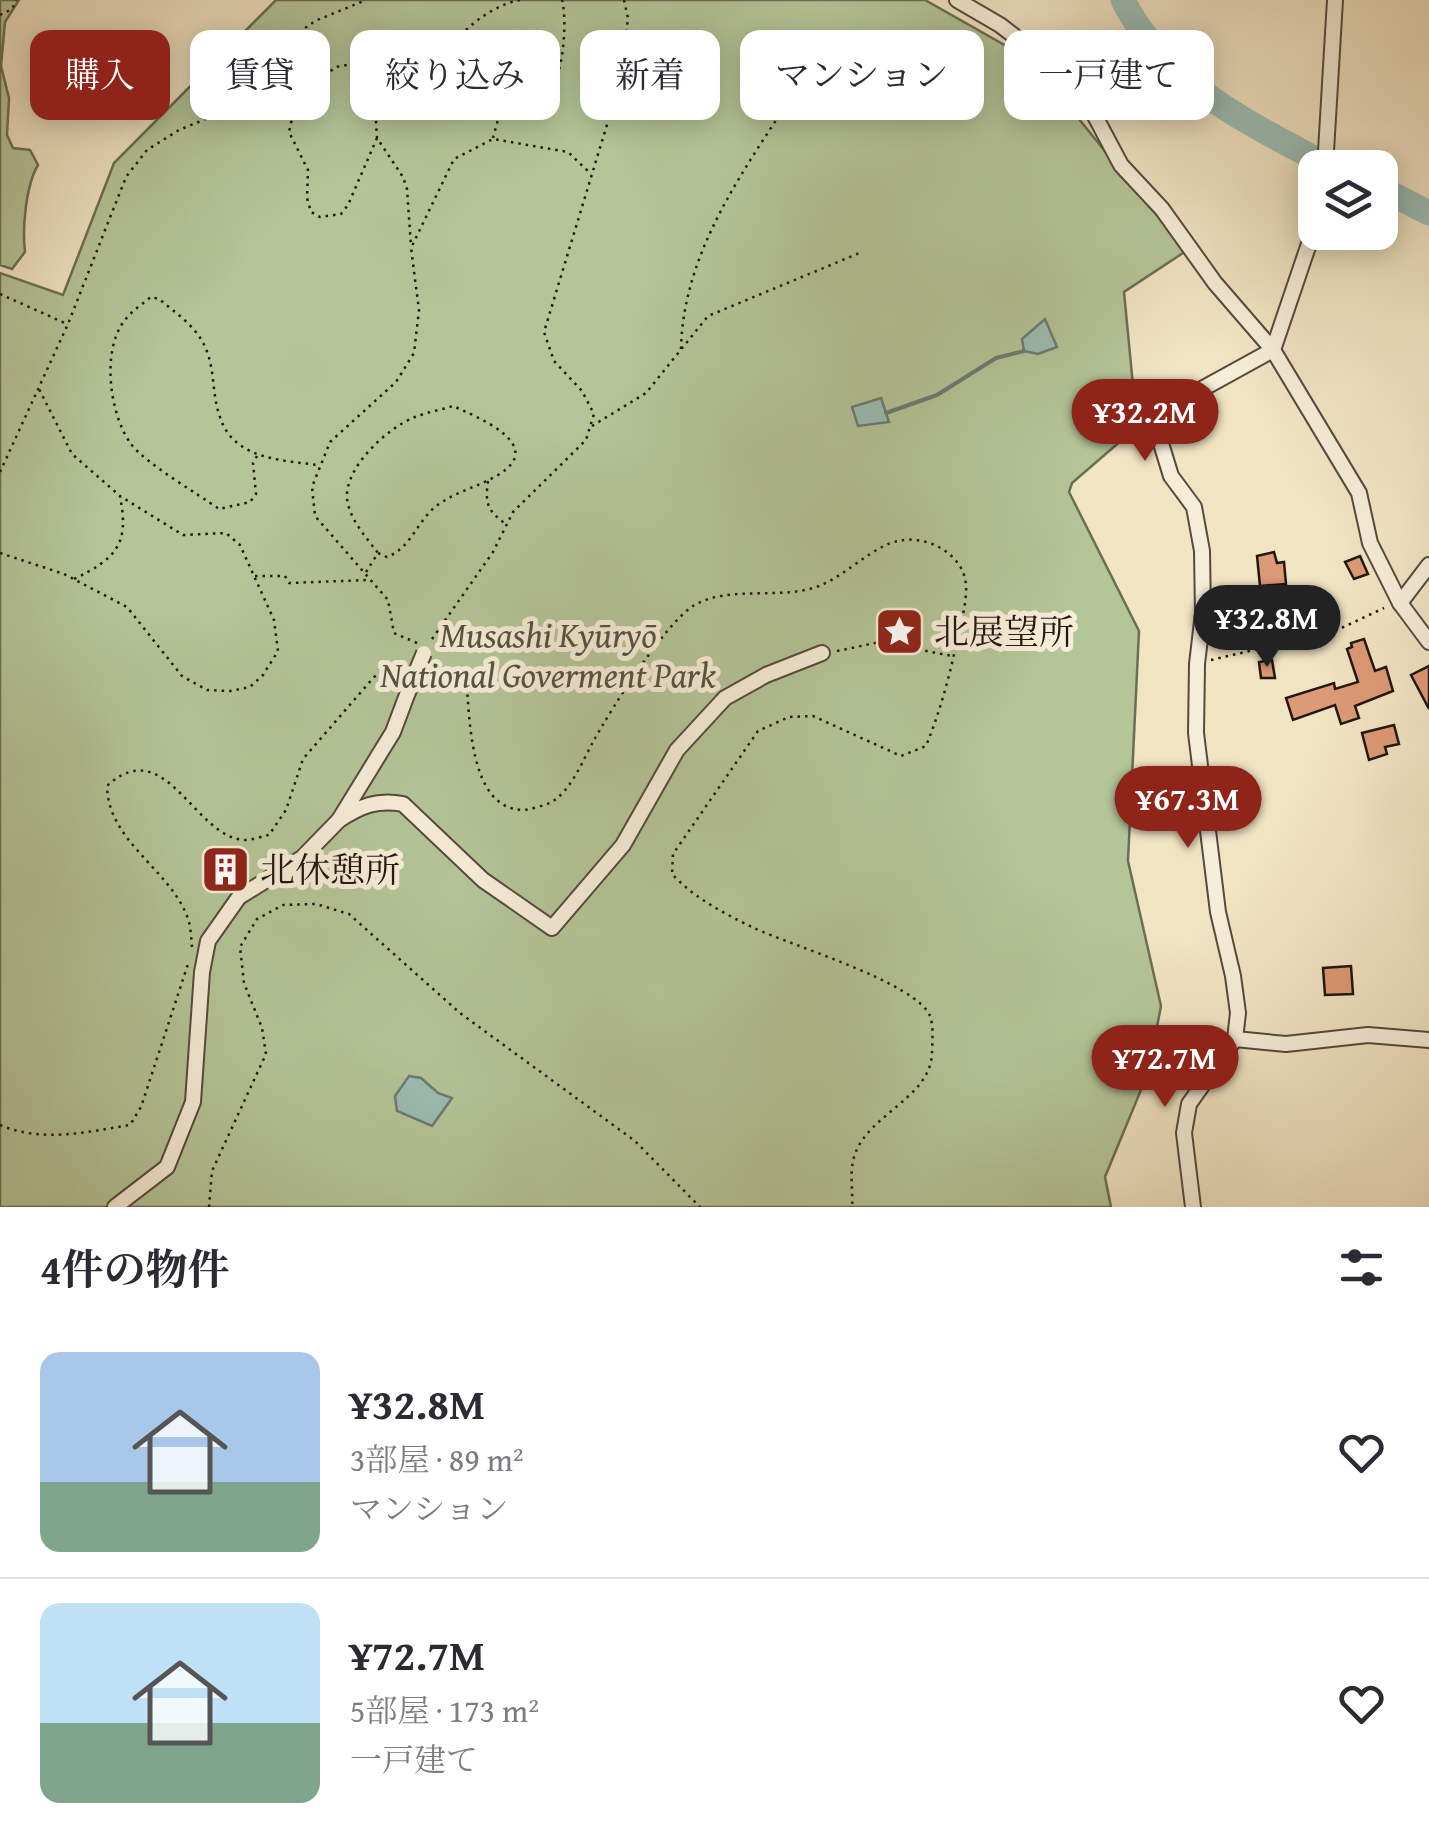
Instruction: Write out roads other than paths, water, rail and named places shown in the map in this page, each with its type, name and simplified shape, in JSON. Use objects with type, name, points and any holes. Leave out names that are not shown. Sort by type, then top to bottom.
[{"type":"street","points":[[957,0],[1000,25],[1064,74],[1087,101],[1120,166],[1162,210],[1216,283],[1273,350],[1359,493],[1370,543],[1400,603],[1429,642]]},
{"type":"street","points":[[1327,150],[1335,0]]},
{"type":"street","points":[[1192,1207],[1184,1133],[1189,1104],[1235,1039],[1238,1014],[1218,912],[1196,733],[1197,664],[1203,613],[1202,552],[1194,507],[1172,476],[1156,426],[1158,417],[1171,406],[1273,350],[1307,250]]},
{"type":"street","points":[[1400,603],[1429,565]]},
{"type":"street","points":[[115,1207],[167,1166],[193,1102],[202,972],[208,941],[239,897],[302,858],[339,820],[362,805],[386,801],[403,804],[483,880],[552,928],[623,846],[677,750],[725,698],[822,653]]},
{"type":"street","points":[[339,820],[393,732],[424,655]]},
{"type":"street","points":[[1235,1039],[1286,1044],[1368,1035],[1429,1040]]},
{"type":"water","points":[[1045,319],[1057,347],[1038,354],[1024,351],[1022,339]]},
{"type":"water","points":[[881,398],[889,422],[858,426],[852,407]]},
{"type":"water","points":[[409,1076],[421,1078],[438,1093],[452,1098],[432,1126],[397,1111],[395,1096]]},
{"type":"waterway","points":[[1123,0],[1141,30],[1187,80],[1242,118],[1300,150]]},
{"type":"waterway","points":[[1398,197],[1429,213]]},
{"type":"waterway","points":[[886,413],[937,395],[996,358],[1024,351]]},
{"type":"place","name":"北展望所","points":[[899,632]]},
{"type":"place","name":"北休憩所","points":[[225,870]]},
{"type":"park label","name":"Musashi Kyūryō National Goverment Park","points":[[548,655]]}]
